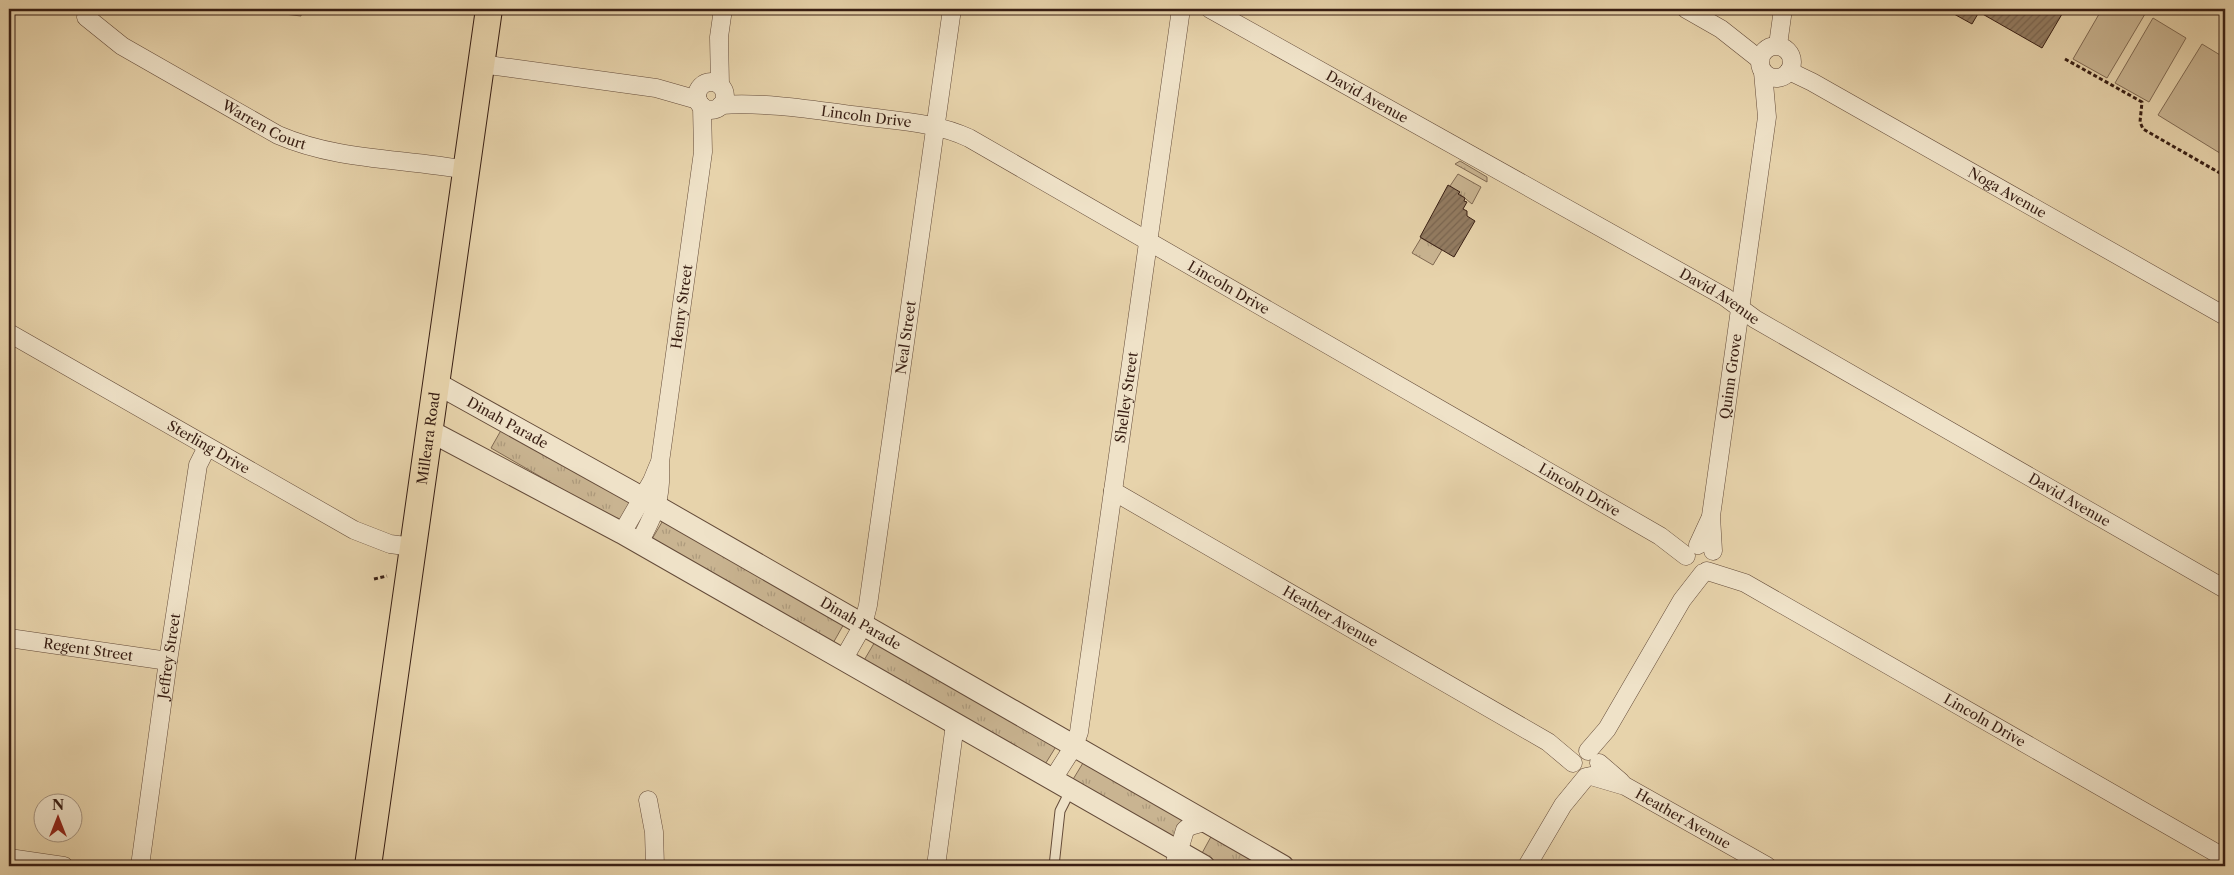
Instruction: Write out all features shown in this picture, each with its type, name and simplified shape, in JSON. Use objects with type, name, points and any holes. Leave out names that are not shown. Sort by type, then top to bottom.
[{"type":"main road","name":"Milleara Road","points":[[368,866],[488,9]]},
{"type":"street","name":"Henry Street","points":[[631,538],[649,502],[660,462],[723,9]]},
{"type":"street","name":"Neal Street","points":[[843,660],[863,625],[868,605],[952,9]]},
{"type":"street","name":"Shelley Street","points":[[1053,779],[1074,746],[1080,732],[1181,9]]},
{"type":"street","name":"David Avenue","points":[[1210,9],[1725,297],[1740,310],[2225,589]]},
{"type":"street","points":[[1686,9],[1767,56],[1783,47],[1791,55],[1792,66],[1786,74]]},
{"type":"street","name":"Quinn Grove","points":[[1527,866],[1682,600],[1701,558],[1711,516],[1767,117],[1767,56],[1783,9]]},
{"type":"street","name":"Warren Court","points":[[86,17],[122,46],[278,135],[297,143],[364,157],[466,170]]},
{"type":"street","name":"Noga Avenue","points":[[1767,56],[1772,78],[1786,74],[1812,82],[2225,316]]},
{"type":"street","name":"Lincoln Drive","points":[[481,64],[936,126],[969,138],[1660,536],[2225,858]]},
{"type":"street","name":"Quinn Grove","points":[[1767,117],[1775,91],[1786,74]]},
{"type":"street","name":"Sterling Drive","points":[[9,333],[354,530],[390,544],[413,546]]},
{"type":"street","name":"Dinah Parade","points":[[436,383],[649,502],[1283,866]]},
{"type":"street","points":[[430,430],[631,538],[1071,789],[1176,858],[1204,866]]},
{"type":"street","name":"Jeffrey Street","points":[[140,866],[168,661],[198,465],[207,447]]},
{"type":"street","name":"Heather Avenue","points":[[1113,491],[1586,764],[1767,866]]},
{"type":"street","name":"Regent Street","points":[[9,638],[168,661]]},
{"type":"street","points":[[936,866],[955,724]]},
{"type":"street","points":[[648,800],[654,832],[655,866]]},
{"type":"street","points":[[1176,858],[1185,830],[1190,826],[1204,822]]},
{"type":"street","points":[[9,858],[64,866]]},
{"type":"lane","points":[[1054,866],[1060,811],[1071,789]]},
{"type":"path","points":[[2066,59],[2142,102],[2140,122],[2143,129],[2225,176]]},
{"type":"path","points":[[374,579],[387,576]]},
{"type":"green space","points":[[242,9],[302,9],[301,16]]},
{"type":"green space","points":[[2102,9],[2136,9],[2145,14],[2107,78],[2073,59]]},
{"type":"green space","points":[[2153,18],[2186,38],[2149,102],[2115,83]]},
{"type":"green space","points":[[2202,44],[2225,58],[2223,155],[2158,115]]},
{"type":"green space","points":[[1460,161],[1487,177],[1487,182],[1455,164]]},
{"type":"green space","points":[[1458,174],[1481,187],[1472,204],[1450,186]]},
{"type":"green space","points":[[1421,238],[1442,250],[1433,265],[1412,253]]},
{"type":"green space","points":[[504,425],[633,498],[619,522],[491,448]]},
{"type":"green space","points":[[665,517],[845,622],[832,645],[652,539]]},
{"type":"green space","points":[[876,640],[1057,745],[1044,766],[863,662]]},
{"type":"green space","points":[[1086,758],[1186,819],[1172,841],[1072,781]]},
{"type":"green space","points":[[1213,833],[1271,866],[1220,866],[1201,855]]},
{"type":"building","points":[[1945,9],[2065,9],[2042,48],[1979,12],[1972,24]]},
{"type":"building","points":[[1448,185],[1460,192],[1458,194],[1465,198],[1464,201],[1467,202],[1463,209],[1467,211],[1467,216],[1475,221],[1454,257],[1420,237]]}]
